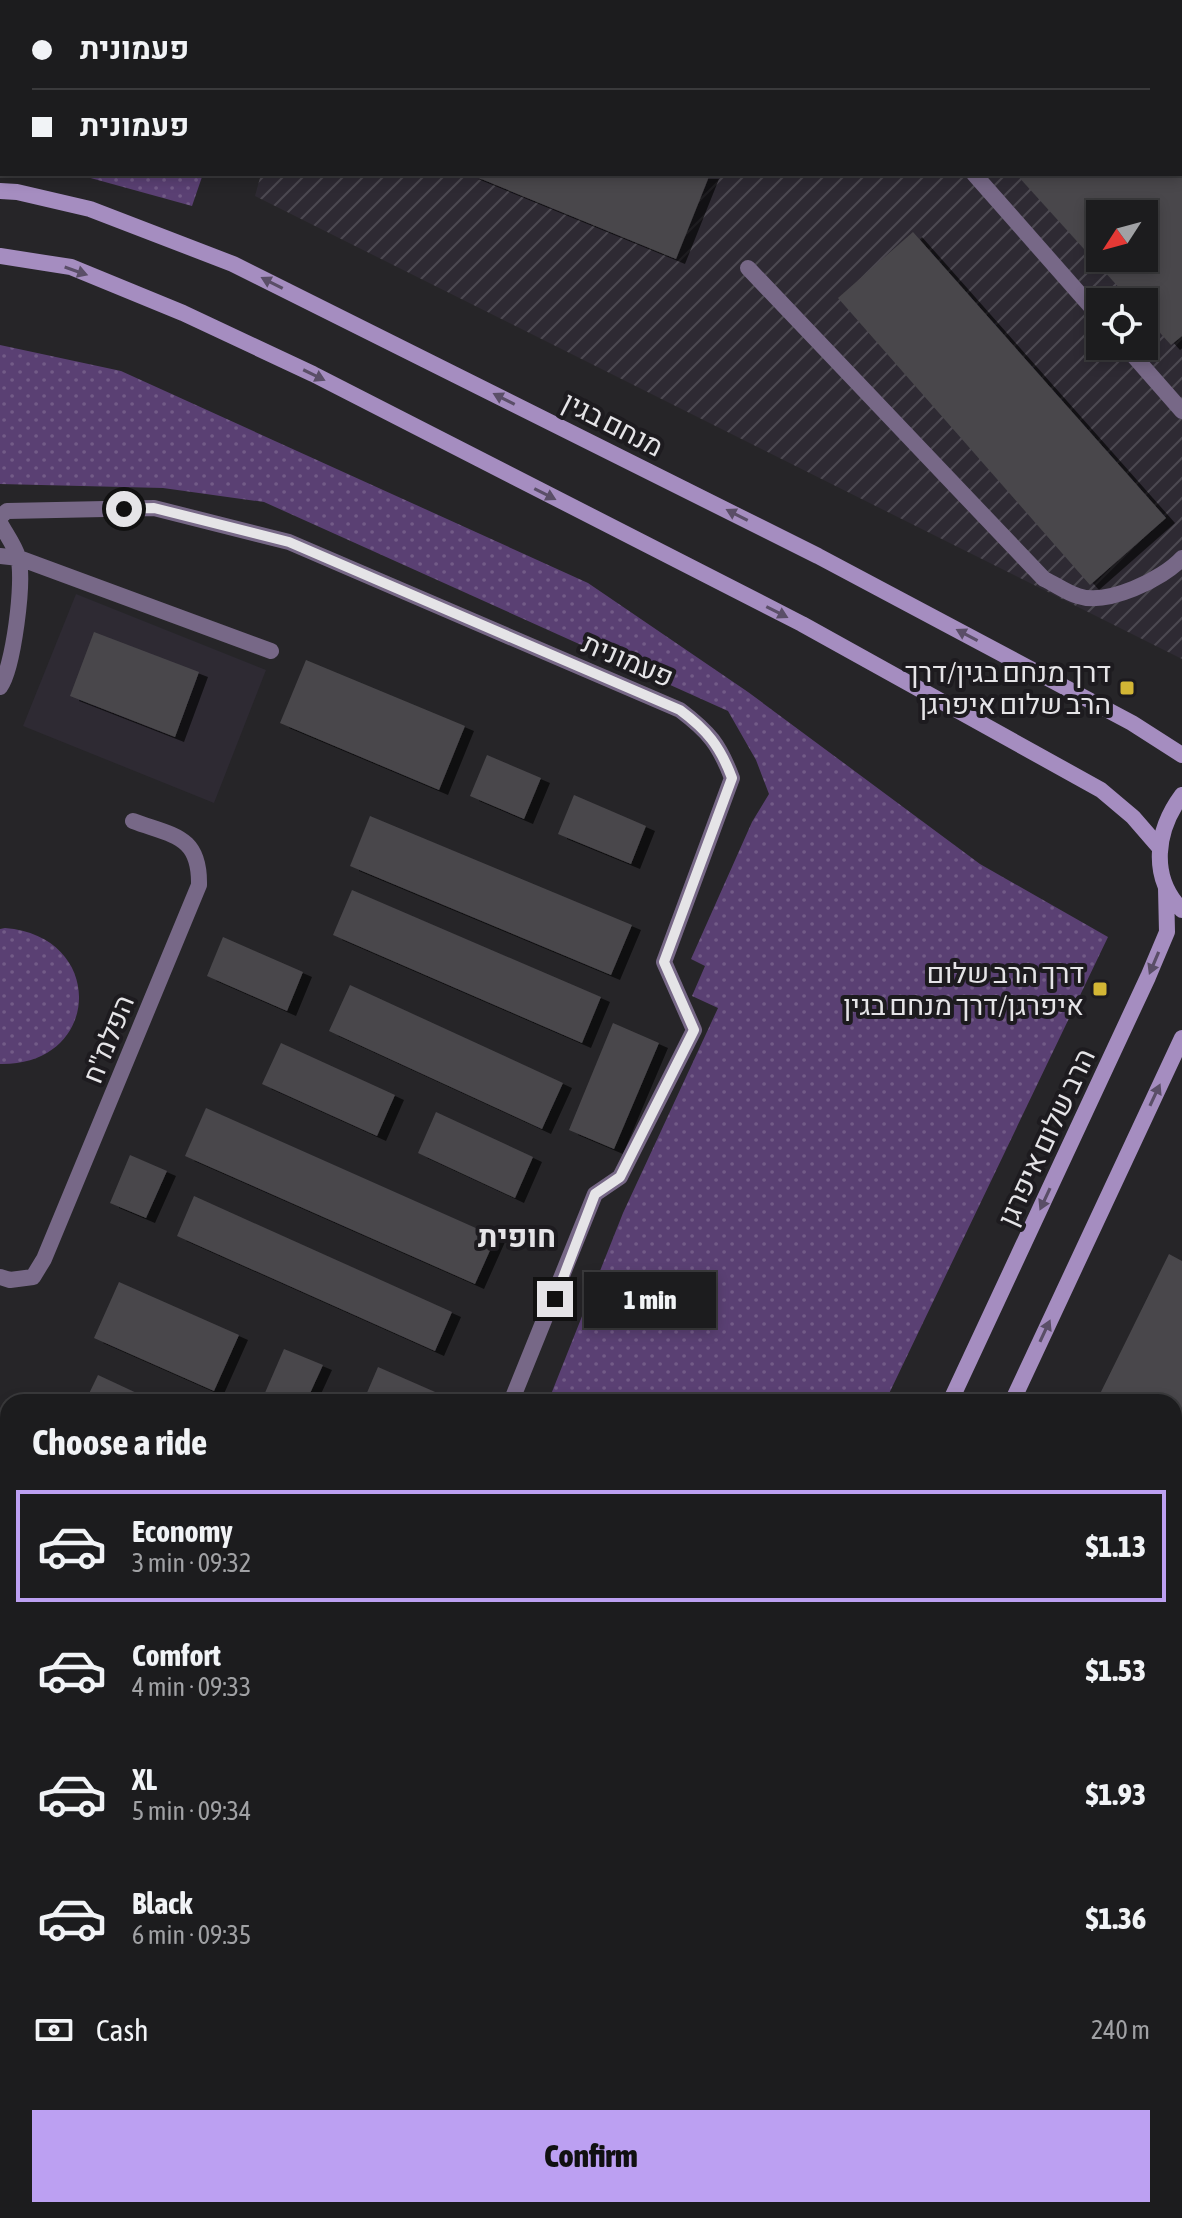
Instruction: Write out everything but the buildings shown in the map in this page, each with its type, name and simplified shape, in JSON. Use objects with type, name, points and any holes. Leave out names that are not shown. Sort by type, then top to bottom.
[{"type":"main road","name":"מנחם בגין","points":[[0,191],[90,209],[233,264],[818,556],[1132,723],[1182,755]]},
{"type":"main road","points":[[0,256],[71,267],[313,374],[802,624],[1101,790],[1133,817],[1159,847]]},
{"type":"main road","points":[[1159,847],[1167,820],[1182,795]]},
{"type":"main road","name":"הרב שלום איפרגן","points":[[954,1394],[1167,932],[1166,888],[1160,868],[1159,847]]},
{"type":"main road","points":[[1166,888],[1182,910]]},
{"type":"main road","points":[[1016,1394],[1182,1038]]},
{"type":"street","points":[[976,176],[1086,301]]},
{"type":"street","points":[[748,268],[1044,579],[1081,598],[1133,591],[1173,568],[1182,558]]},
{"type":"street","points":[[1137,360],[1182,411]]},
{"type":"street","name":"פעמונית","points":[[0,517],[7,511],[154,508],[289,542],[680,710],[703,727],[720,747],[732,778],[664,962],[694,1030],[620,1177],[595,1194],[576,1248],[514,1394]]},
{"type":"street","points":[[0,523],[19,558],[14,642],[9,675],[0,687]]},
{"type":"street","points":[[0,556],[19,558],[271,651]]},
{"type":"street","name":"הפלמ\"ח","points":[[0,1277],[10,1280],[33,1277],[44,1259],[199,885],[200,860],[186,841],[133,821]]},
{"type":"shaded area","points":[[83,176],[202,176],[192,206]]},
{"type":"shaded area","points":[[260,176],[1182,176],[1182,659],[255,196]]},
{"type":"shaded area","points":[[0,345],[121,371],[588,583],[748,692],[980,864],[1108,937],[889,1394],[551,1394],[623,1213],[718,1008],[692,996],[705,966],[691,959],[752,822],[769,794],[756,760],[728,711],[264,502],[163,488],[0,484]]},
{"type":"shaded area","points":[[76,594],[266,670],[214,803],[23,726]]},
{"type":"shaded area","points":[[0,929],[38,936],[62,953],[75,975],[79,1000],[73,1024],[58,1045],[34,1059],[0,1064]]},
{"type":"place","name":"דרך מנחם בגין/דרך הרב שלום איפרגן","points":[[1127,688]]},
{"type":"place","name":"דרך הרב שלום איפרגן/דרך מנחם בגין","points":[[1100,989]]},
{"type":"district","name":"חופית","points":[[517,1236]]},
{"type":"route","points":[[124,509],[154,508],[289,542],[680,710],[703,727],[720,747],[732,778],[664,962],[694,1030],[677,1070],[620,1177],[595,1194],[555,1299]]}]
